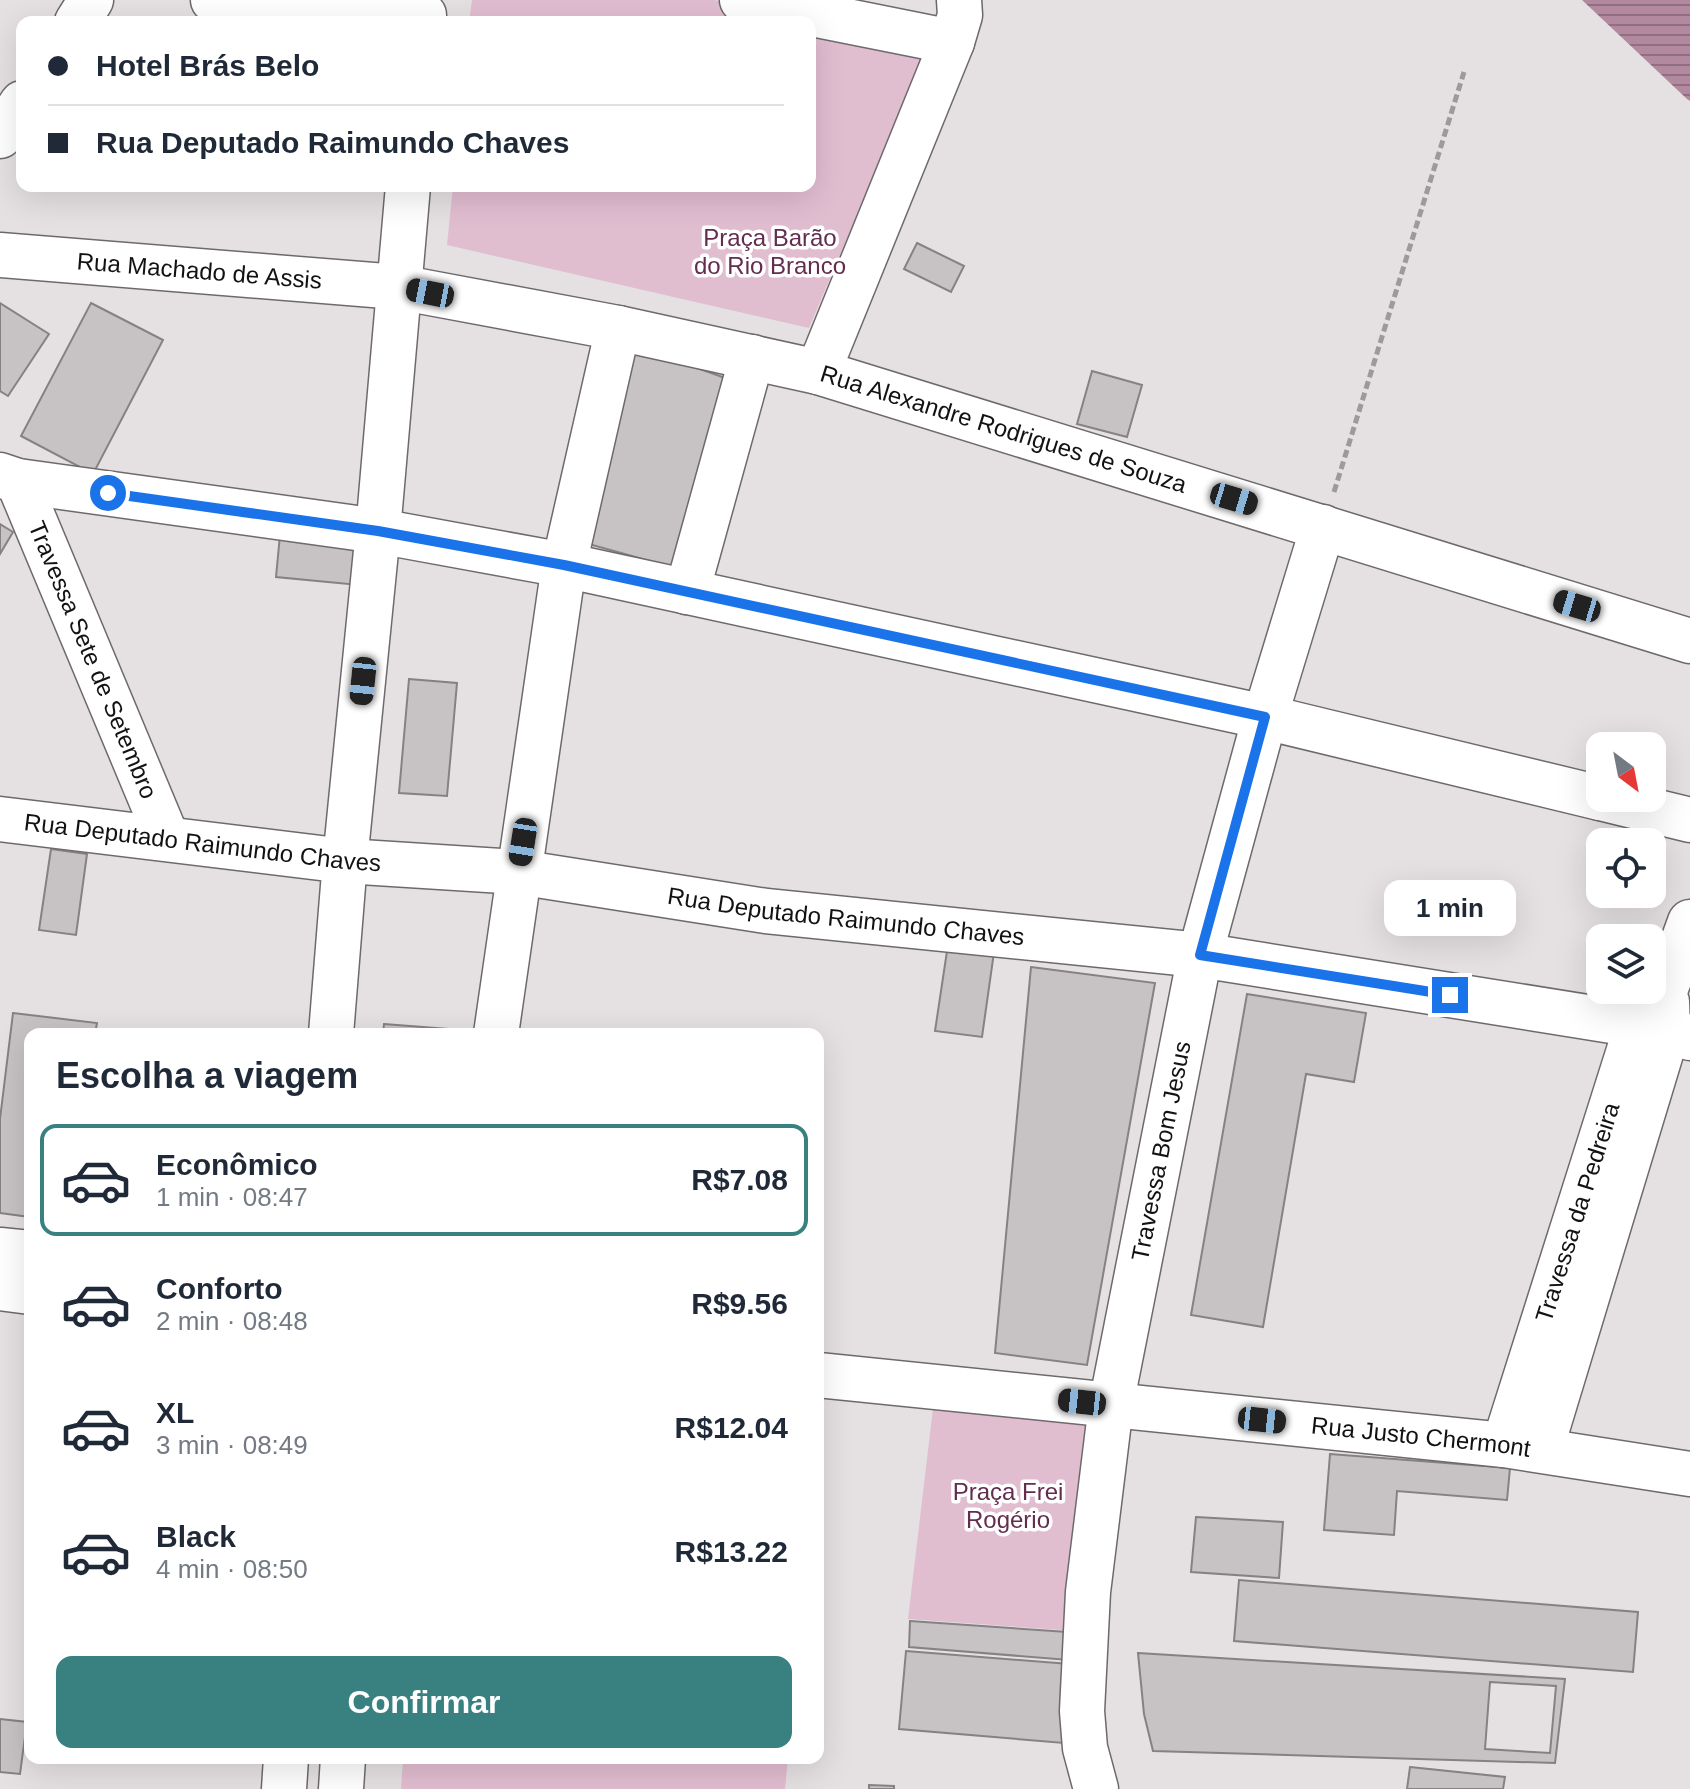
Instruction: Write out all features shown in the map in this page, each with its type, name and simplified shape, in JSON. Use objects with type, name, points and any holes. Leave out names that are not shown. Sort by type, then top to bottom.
[{"type":"street","points":[[213,0],[424,12]]},
{"type":"street","points":[[742,0],[952,42]]},
{"type":"street","points":[[818,372],[952,42],[960,15],[959,0]]},
{"type":"street","points":[[0,136],[16,112]]},
{"type":"street","points":[[331,1028],[407,192]]},
{"type":"street","name":"Rua Machado de Assis","points":[[0,255],[398,287]]},
{"type":"street","name":"Rua Alexandre Rodrigues de Souza","points":[[398,287],[618,328],[818,372],[1690,641]]},
{"type":"street","points":[[497,1028],[564,565],[618,328]]},
{"type":"street","points":[[687,592],[752,357]]},
{"type":"street","points":[[9,478],[378,531],[564,565],[1265,717],[1586,795]]},
{"type":"street","name":"Travessa Sete de Setembro","points":[[9,478],[167,838]]},
{"type":"street","name":"Travessa Bom Jesus","points":[[1096,1789],[1085,1748],[1082,1711],[1088,1592],[1111,1405],[1200,955],[1265,717],[1323,527]]},
{"type":"street","points":[[1657,812],[1690,820]]},
{"type":"street","name":"Rua Deputado Raimundo Chaves","points":[[0,819],[345,861],[518,872],[766,911],[1200,955],[1665,1020]]},
{"type":"street","name":"Travessa da Pedreira","points":[[1523,1447],[1665,1020],[1690,922]]},
{"type":"street","points":[[0,1250],[24,1252]]},
{"type":"street","points":[[0,1288],[24,1291]]},
{"type":"street","name":"Rua Justo Chermont","points":[[824,1376],[1523,1447],[1690,1474]]},
{"type":"street","points":[[284,1789],[286,1764]]},
{"type":"street","points":[[341,1789],[343,1764]]},
{"type":"path","points":[[1323,527],[1464,72]]},
{"type":"green space","name":"Praça Barão do Rio Branco","points":[[472,0],[714,0],[796,16],[470,16]]},
{"type":"green space","name":"Praça Barão do Rio Branco","points":[[816,20],[930,42],[809,328],[447,245],[452,192],[816,192]]},
{"type":"green space","name":"Praça Frei Rogério","points":[[934,1400],[1105,1421],[1077,1631],[908,1619]]},
{"type":"green space","points":[[403,1764],[787,1764],[785,1789],[401,1789]]},
{"type":"shaded area","points":[[1582,0],[1690,0],[1690,101],[1687,99]]},
{"type":"building","points":[[917,243],[964,266],[951,292],[904,269]]},
{"type":"building","points":[[0,303],[49,334],[8,396],[0,391]]},
{"type":"building","points":[[91,303],[163,340],[93,474],[21,436]]},
{"type":"building","points":[[627,343],[728,379],[682,570],[578,541]]},
{"type":"building","points":[[1092,371],[1142,385],[1127,437],[1077,424]]},
{"type":"building","points":[[0,524],[13,532],[0,554]]},
{"type":"building","points":[[281,524],[368,532],[369,586],[276,577]]},
{"type":"building","points":[[409,679],[457,683],[447,796],[399,793]]},
{"type":"building","points":[[51,849],[87,854],[76,935],[39,930]]},
{"type":"building","points":[[950,931],[996,938],[982,1037],[935,1031]]},
{"type":"building","points":[[1031,967],[1155,983],[1087,1365],[995,1353]]},
{"type":"building","points":[[1247,994],[1366,1013],[1354,1082],[1306,1074],[1263,1327],[1191,1315]]},
{"type":"building","points":[[13,1013],[97,1023],[96,1028],[24,1028],[24,1216],[0,1213],[0,1119]]},
{"type":"building","points":[[384,1024],[435,1028],[384,1028]]},
{"type":"building","points":[[1330,1454],[1510,1468],[1507,1500],[1397,1491],[1394,1535],[1324,1530]]},
{"type":"building","points":[[1196,1517],[1283,1522],[1279,1578],[1191,1572]]},
{"type":"building","points":[[1239,1580],[1638,1612],[1633,1672],[1234,1641]]},
{"type":"building","points":[[910,1621],[1082,1633],[1081,1661],[909,1647]]},
{"type":"building","points":[[906,1651],[1082,1665],[1076,1744],[899,1729]]},
{"type":"building","points":[[1138,1653],[1565,1679],[1555,1763],[1153,1751],[1144,1714]],"holes":[[[1490,1682],[1556,1686],[1550,1753],[1485,1749]]]},
{"type":"building","points":[[0,1719],[24,1722],[20,1774],[0,1772]]},
{"type":"building","points":[[1410,1767],[1505,1777],[1503,1789],[1407,1789]]},
{"type":"building","points":[[869,1785],[894,1786],[894,1789],[869,1789]]},
{"type":"route","points":[[108,493],[378,531],[564,565],[1265,717],[1200,955],[1450,995]]}]
